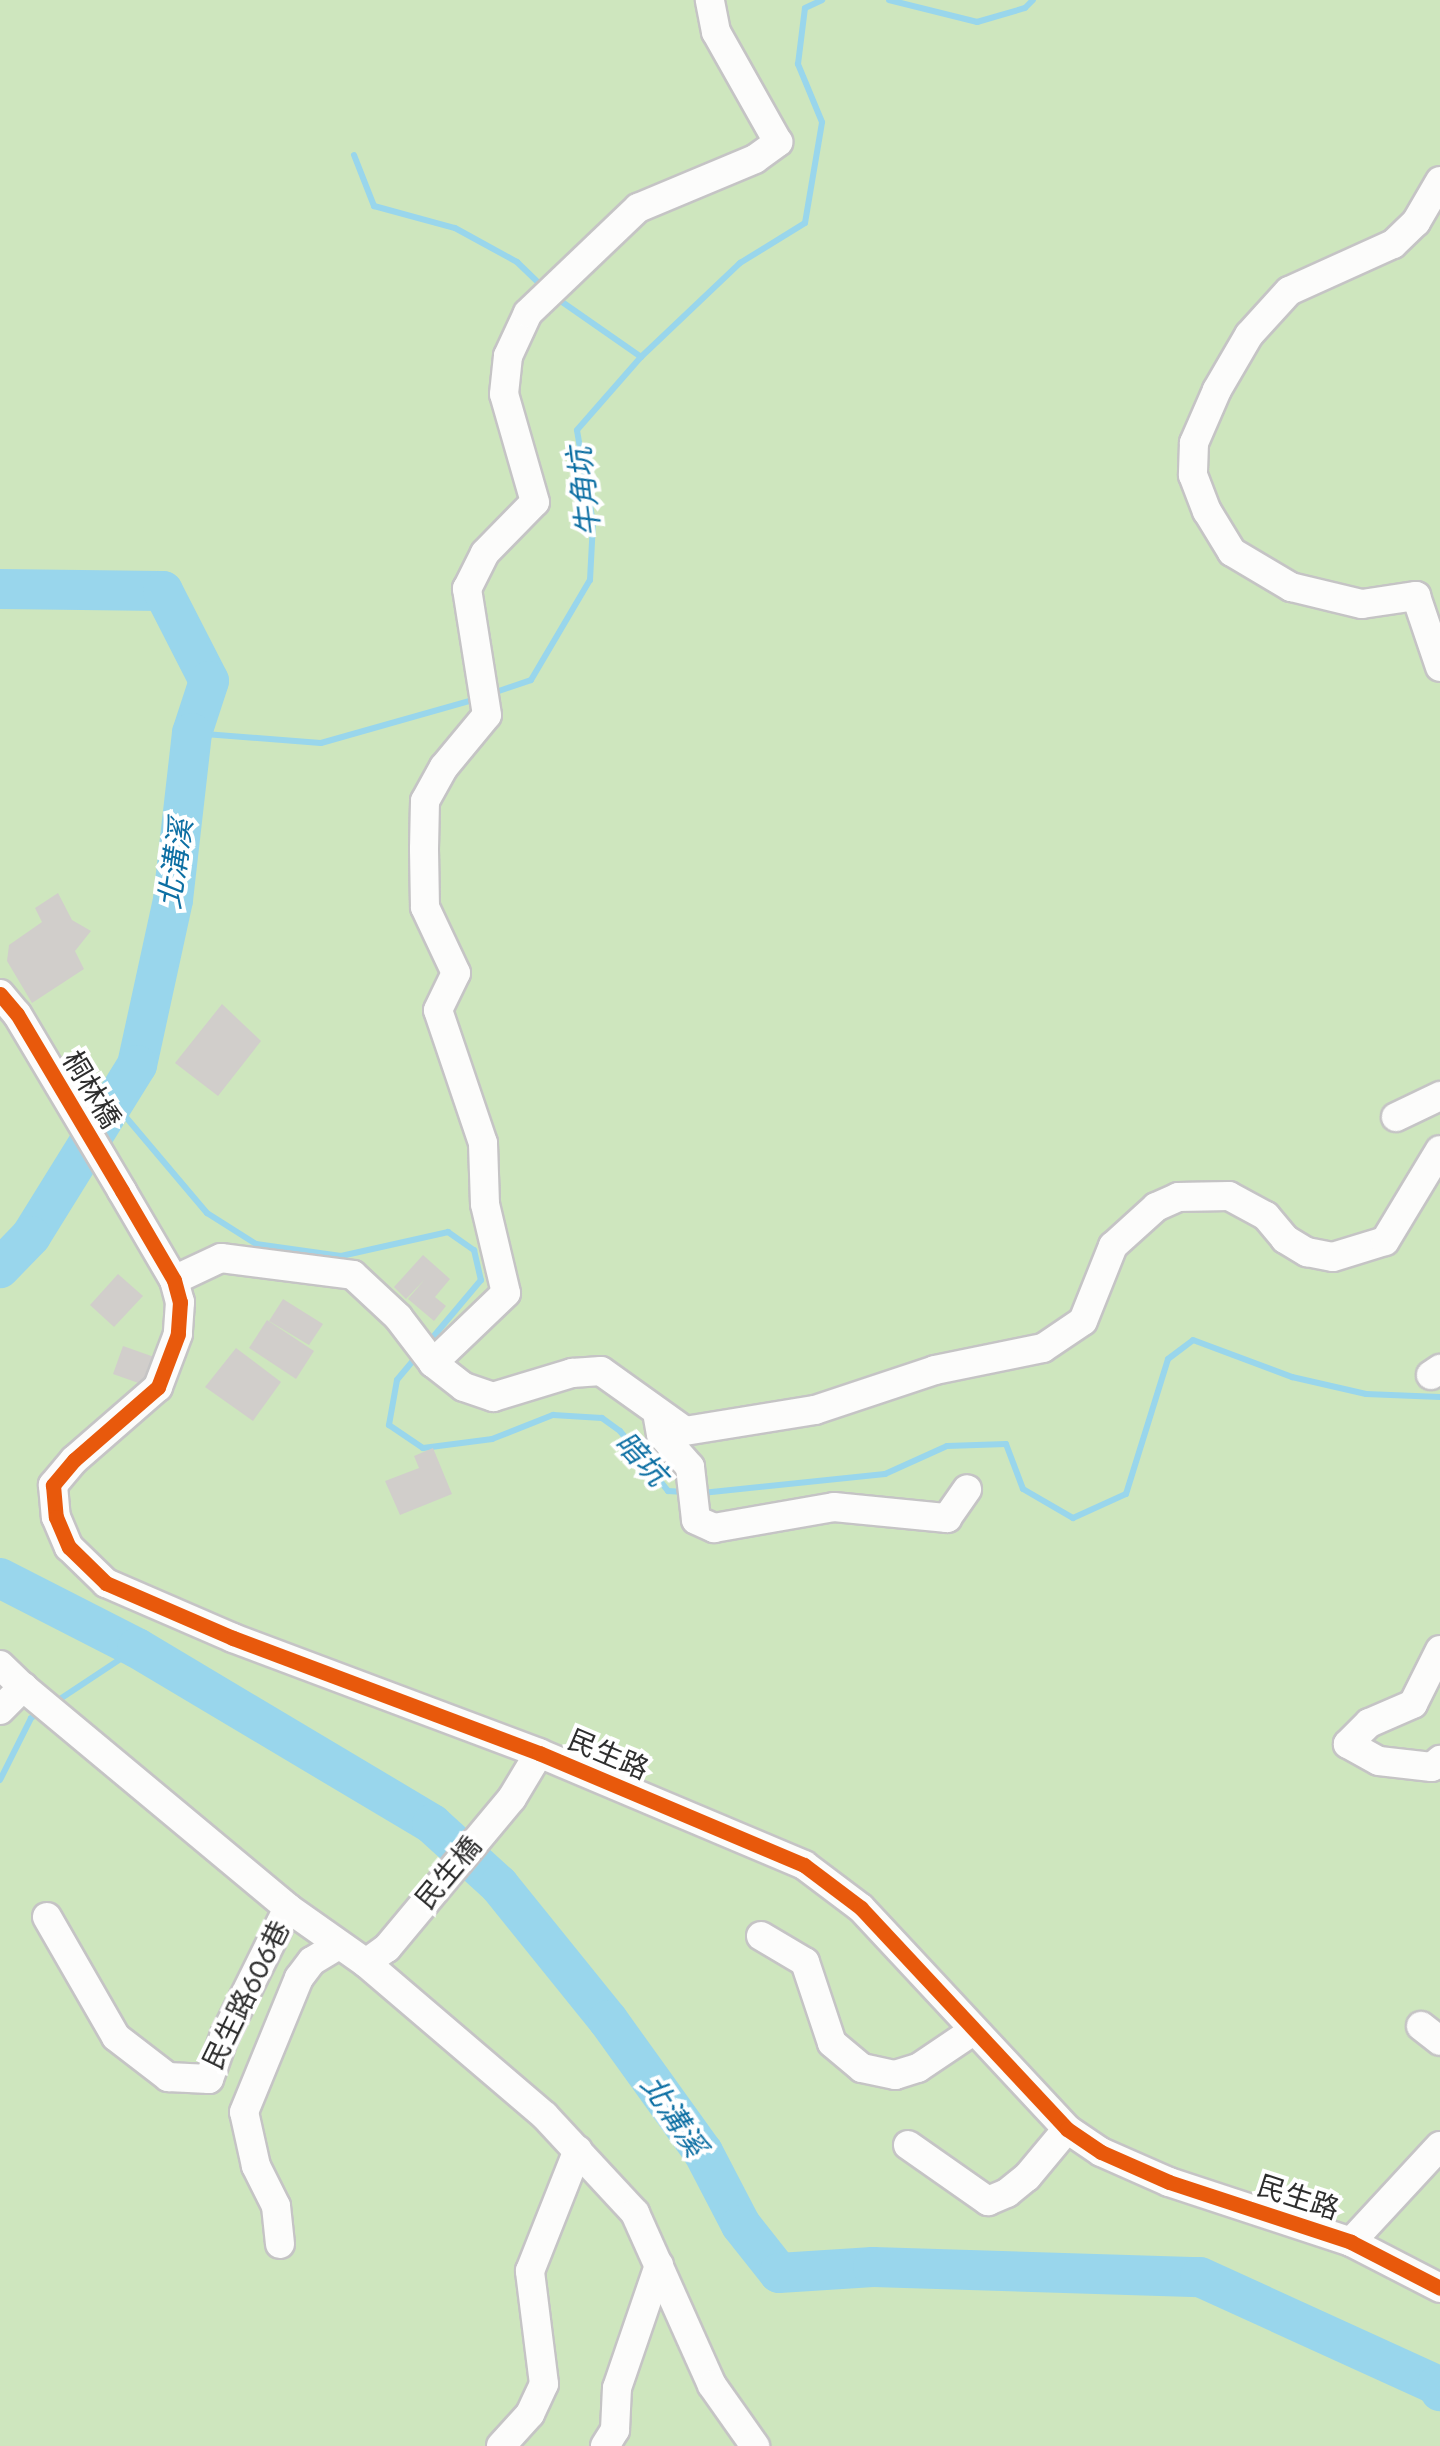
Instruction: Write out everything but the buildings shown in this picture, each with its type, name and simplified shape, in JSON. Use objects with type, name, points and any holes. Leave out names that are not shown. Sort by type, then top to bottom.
[{"type":"street","points":[[433,1363],[506,1294],[485,1204],[483,1143],[438,1010],[456,973],[425,906],[425,801],[444,767],[486,711],[466,589],[485,553],[535,502],[504,394],[508,356],[528,313],[638,208],[755,159],[778,142],[716,32],[710,0]]},
{"type":"street","points":[[1440,181],[1416,222],[1393,244],[1340,264],[1289,292],[1249,335],[1217,390],[1194,443],[1194,475],[1208,511],[1232,552],[1291,586],[1362,604],[1416,596],[1440,667]]},
{"type":"street","name":"桐林橋","points":[[8,1004],[122,1191]]},
{"type":"street","points":[[1396,1117],[1440,1096]]},
{"type":"street","points":[[174,1280],[221,1258],[352,1275],[398,1317],[433,1363],[464,1387],[493,1398],[572,1372],[601,1371],[685,1431],[815,1410],[935,1370],[1043,1348],[1083,1321],[1114,1246],[1156,1207],[1178,1196],[1229,1196],[1266,1216],[1285,1240],[1307,1252],[1333,1257],[1385,1241],[1437,1161]]},
{"type":"street","name":"民生路","points":[[122,1191],[174,1280],[180,1302],[178,1334],[158,1387],[74,1460],[53,1485],[56,1517],[68,1546],[106,1583],[233,1638],[539,1752],[804,1865],[833,1883],[1067,2129],[1101,2152],[1169,2182],[1351,2242],[1440,2288]]},
{"type":"street","points":[[657,1411],[661,1434],[690,1467],[696,1520],[714,1528],[834,1507],[946,1518],[967,1489]]},
{"type":"street","points":[[1440,1650],[1412,1704],[1369,1723],[1348,1744],[1379,1761],[1432,1767],[1440,1760]]},
{"type":"street","name":"民生路606巷","points":[[0,1665],[288,1908],[339,1945],[377,1955],[578,2150],[635,2212],[712,2385],[755,2446]]},
{"type":"street","points":[[0,1710],[29,1692]]},
{"type":"street","name":"民生橋","points":[[377,1955],[512,1798],[539,1752]]},
{"type":"street","name":"民生路606巷","points":[[47,1918],[116,2037],[168,2076],[208,2080],[224,2037],[288,1908]]},
{"type":"street","points":[[761,1936],[805,1962],[832,2043],[862,2068],[894,2075],[918,2068],[973,2031]]},
{"type":"street","points":[[280,2244],[276,2206],[256,2166],[244,2112],[299,1978],[312,1962],[339,1945]]},
{"type":"street","points":[[908,2145],[988,2200],[1008,2193],[1027,2177],[1067,2129]]},
{"type":"street","points":[[1351,2242],[1440,2146]]},
{"type":"street","points":[[501,2446],[530,2414],[544,2384],[530,2271],[578,2150]]},
{"type":"street","points":[[605,2446],[615,2430],[617,2388],[659,2265]]},
{"type":"green space","points":[[0,0],[1440,0],[1440,2446],[0,2446]]},
{"type":"waterway","name":"牛角坑","points":[[493,693],[531,680],[590,580],[593,523],[577,430],[641,357],[740,263],[805,223],[822,122],[798,64],[805,8],[822,0]]},
{"type":"waterway","name":"牛角坑","points":[[889,0],[977,22],[1025,8],[1033,0]]},
{"type":"waterway","points":[[354,155],[374,206],[455,228],[517,262],[545,289]]},
{"type":"waterway","points":[[555,297],[641,357]]},
{"type":"waterway","name":"北溝溪","points":[[0,589],[163,591],[209,681],[192,733],[173,900],[137,1065],[31,1236],[0,1268]]},
{"type":"waterway","name":"牛角坑","points":[[192,733],[321,743],[476,699]]},
{"type":"waterway","name":"暗坑","points":[[114,1103],[207,1213],[256,1244],[341,1256],[448,1232],[474,1250],[481,1280],[428,1343]]},
{"type":"waterway","name":"暗坑","points":[[702,1493],[885,1474],[947,1446],[1006,1444],[1023,1489],[1073,1518],[1126,1494],[1168,1359],[1193,1340],[1292,1377],[1366,1394],[1440,1397]]},
{"type":"waterway","name":"暗坑","points":[[417,1356],[397,1380],[389,1425],[423,1448],[492,1439],[553,1415],[602,1418],[620,1431],[668,1491],[684,1492]]},
{"type":"waterway","name":"北溝溪","points":[[0,1578],[137,1648],[432,1824],[499,1885],[608,2020],[703,2152],[741,2225],[779,2273],[873,2267],[1200,2277],[1437,2385],[1440,2391]]},
{"type":"waterway","points":[[54,1703],[137,1648]]},
{"type":"waterway","points":[[0,1780],[31,1718],[39,1713]]},
{"type":"cycle path","points":[[0,994],[17,1014],[122,1191],[174,1280],[180,1302],[178,1334],[158,1387],[74,1460],[53,1485],[56,1517],[69,1547],[106,1583],[233,1638],[539,1753],[804,1865],[861,1908],[1067,2129],[1101,2152],[1169,2182],[1351,2242],[1440,2288]]}]
